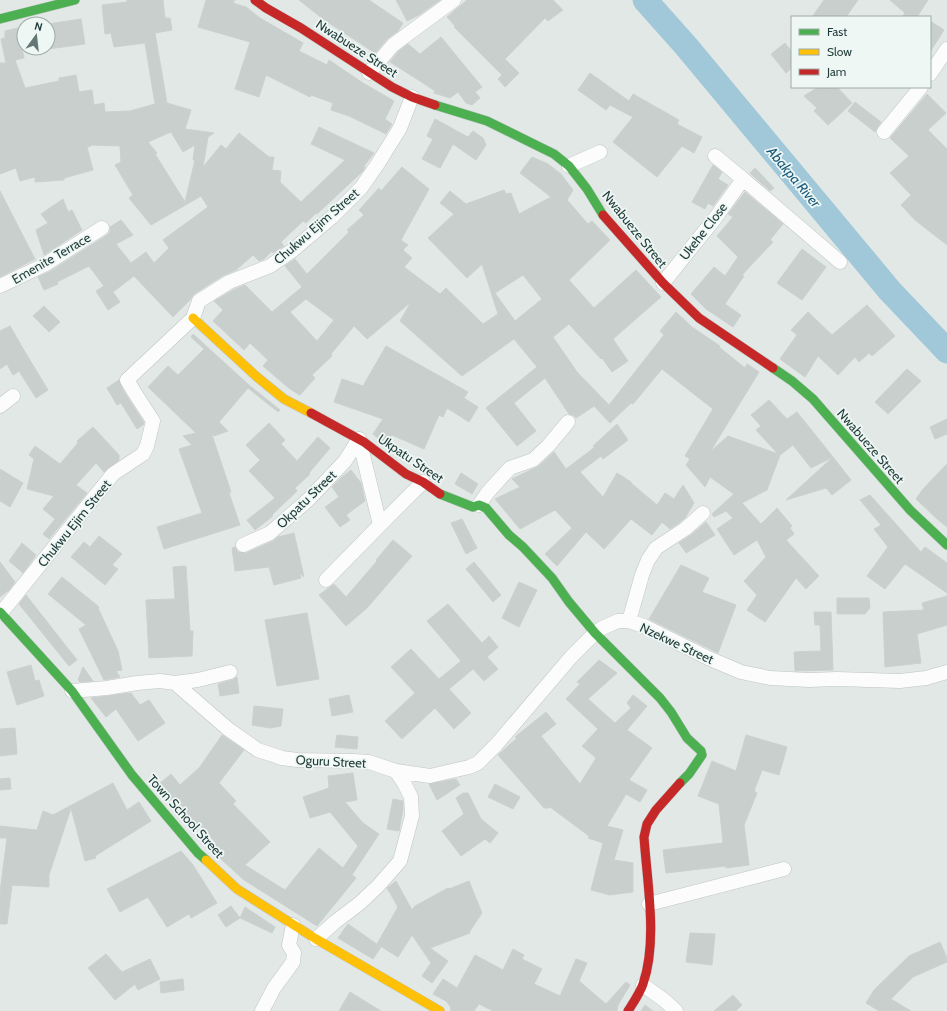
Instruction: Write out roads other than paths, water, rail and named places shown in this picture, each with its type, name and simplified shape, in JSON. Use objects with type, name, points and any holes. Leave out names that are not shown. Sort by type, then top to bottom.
[{"type":"street","points":[[0,19],[75,0]]},
{"type":"street","name":"Nwabueze Street","points":[[255,0],[330,46],[369,73],[412,96],[439,108],[487,121],[554,154],[569,166],[587,189],[602,214],[663,283],[699,318],[792,381],[813,399],[910,510],[947,546]]},
{"type":"street","points":[[369,73],[393,45],[454,0]]},
{"type":"street","points":[[931,73],[947,49]]},
{"type":"street","points":[[884,132],[920,88]]},
{"type":"street","name":"Chukwu Ejim Street","points":[[1,612],[113,474],[143,454],[147,446],[153,421],[127,380],[193,318],[198,301],[229,282],[270,266],[293,250],[332,217],[361,188],[377,165],[400,128],[412,96]]},
{"type":"street","points":[[569,166],[600,152]]},
{"type":"street","points":[[715,156],[840,262]]},
{"type":"street","name":"Ukehe Close","points":[[663,283],[716,217],[743,179]]},
{"type":"street","name":"Emenite Terrace","points":[[0,286],[44,265],[102,228]]},
{"type":"street","name":"Ukpatu Street","points":[[193,318],[257,377],[284,399],[359,439],[406,474],[423,482],[443,496],[473,507],[479,505]]},
{"type":"street","points":[[0,406],[13,396]]},
{"type":"street","points":[[568,422],[548,446],[533,460],[510,468],[488,492],[479,505],[486,508],[509,535],[524,547],[552,578],[569,602],[595,633],[660,698],[671,712],[687,738],[701,751],[702,755],[689,774],[656,810],[647,824],[644,837],[651,933],[650,952],[643,985],[628,1011]]},
{"type":"street","points":[[359,439],[380,525]]},
{"type":"street","name":"Okpatu Street","points":[[243,545],[270,533],[309,499],[345,461],[359,439]]},
{"type":"street","points":[[326,580],[423,482]]},
{"type":"street","points":[[629,621],[642,575],[648,560],[656,548],[685,529],[702,513]]},
{"type":"street","name":"Town School Street","points":[[1,612],[72,691],[132,775],[198,852],[237,889],[316,939],[440,1011]]},
{"type":"street","name":"Nzekwe Street","points":[[396,771],[430,776],[469,767],[478,763],[496,745],[571,657],[595,633],[618,621],[629,621],[644,626],[708,658],[741,672],[770,678],[900,681],[926,678],[947,672]]},
{"type":"street","points":[[72,691],[160,681],[175,683],[198,680],[230,672]]},
{"type":"street","name":"Oguru Street","points":[[175,683],[228,730],[258,750],[282,758],[297,760],[369,762],[396,771]]},
{"type":"street","points":[[316,939],[378,886],[400,860],[412,816],[411,797],[396,771]]},
{"type":"street","points":[[649,904],[784,869]]},
{"type":"street","points":[[262,1011],[274,988],[293,962],[294,953],[289,944],[293,925]]},
{"type":"street","points":[[643,985],[664,1000],[676,1011]]},
{"type":"waterway","name":"Abakpa River","points":[[645,0],[686,46],[890,291],[947,351]]}]
